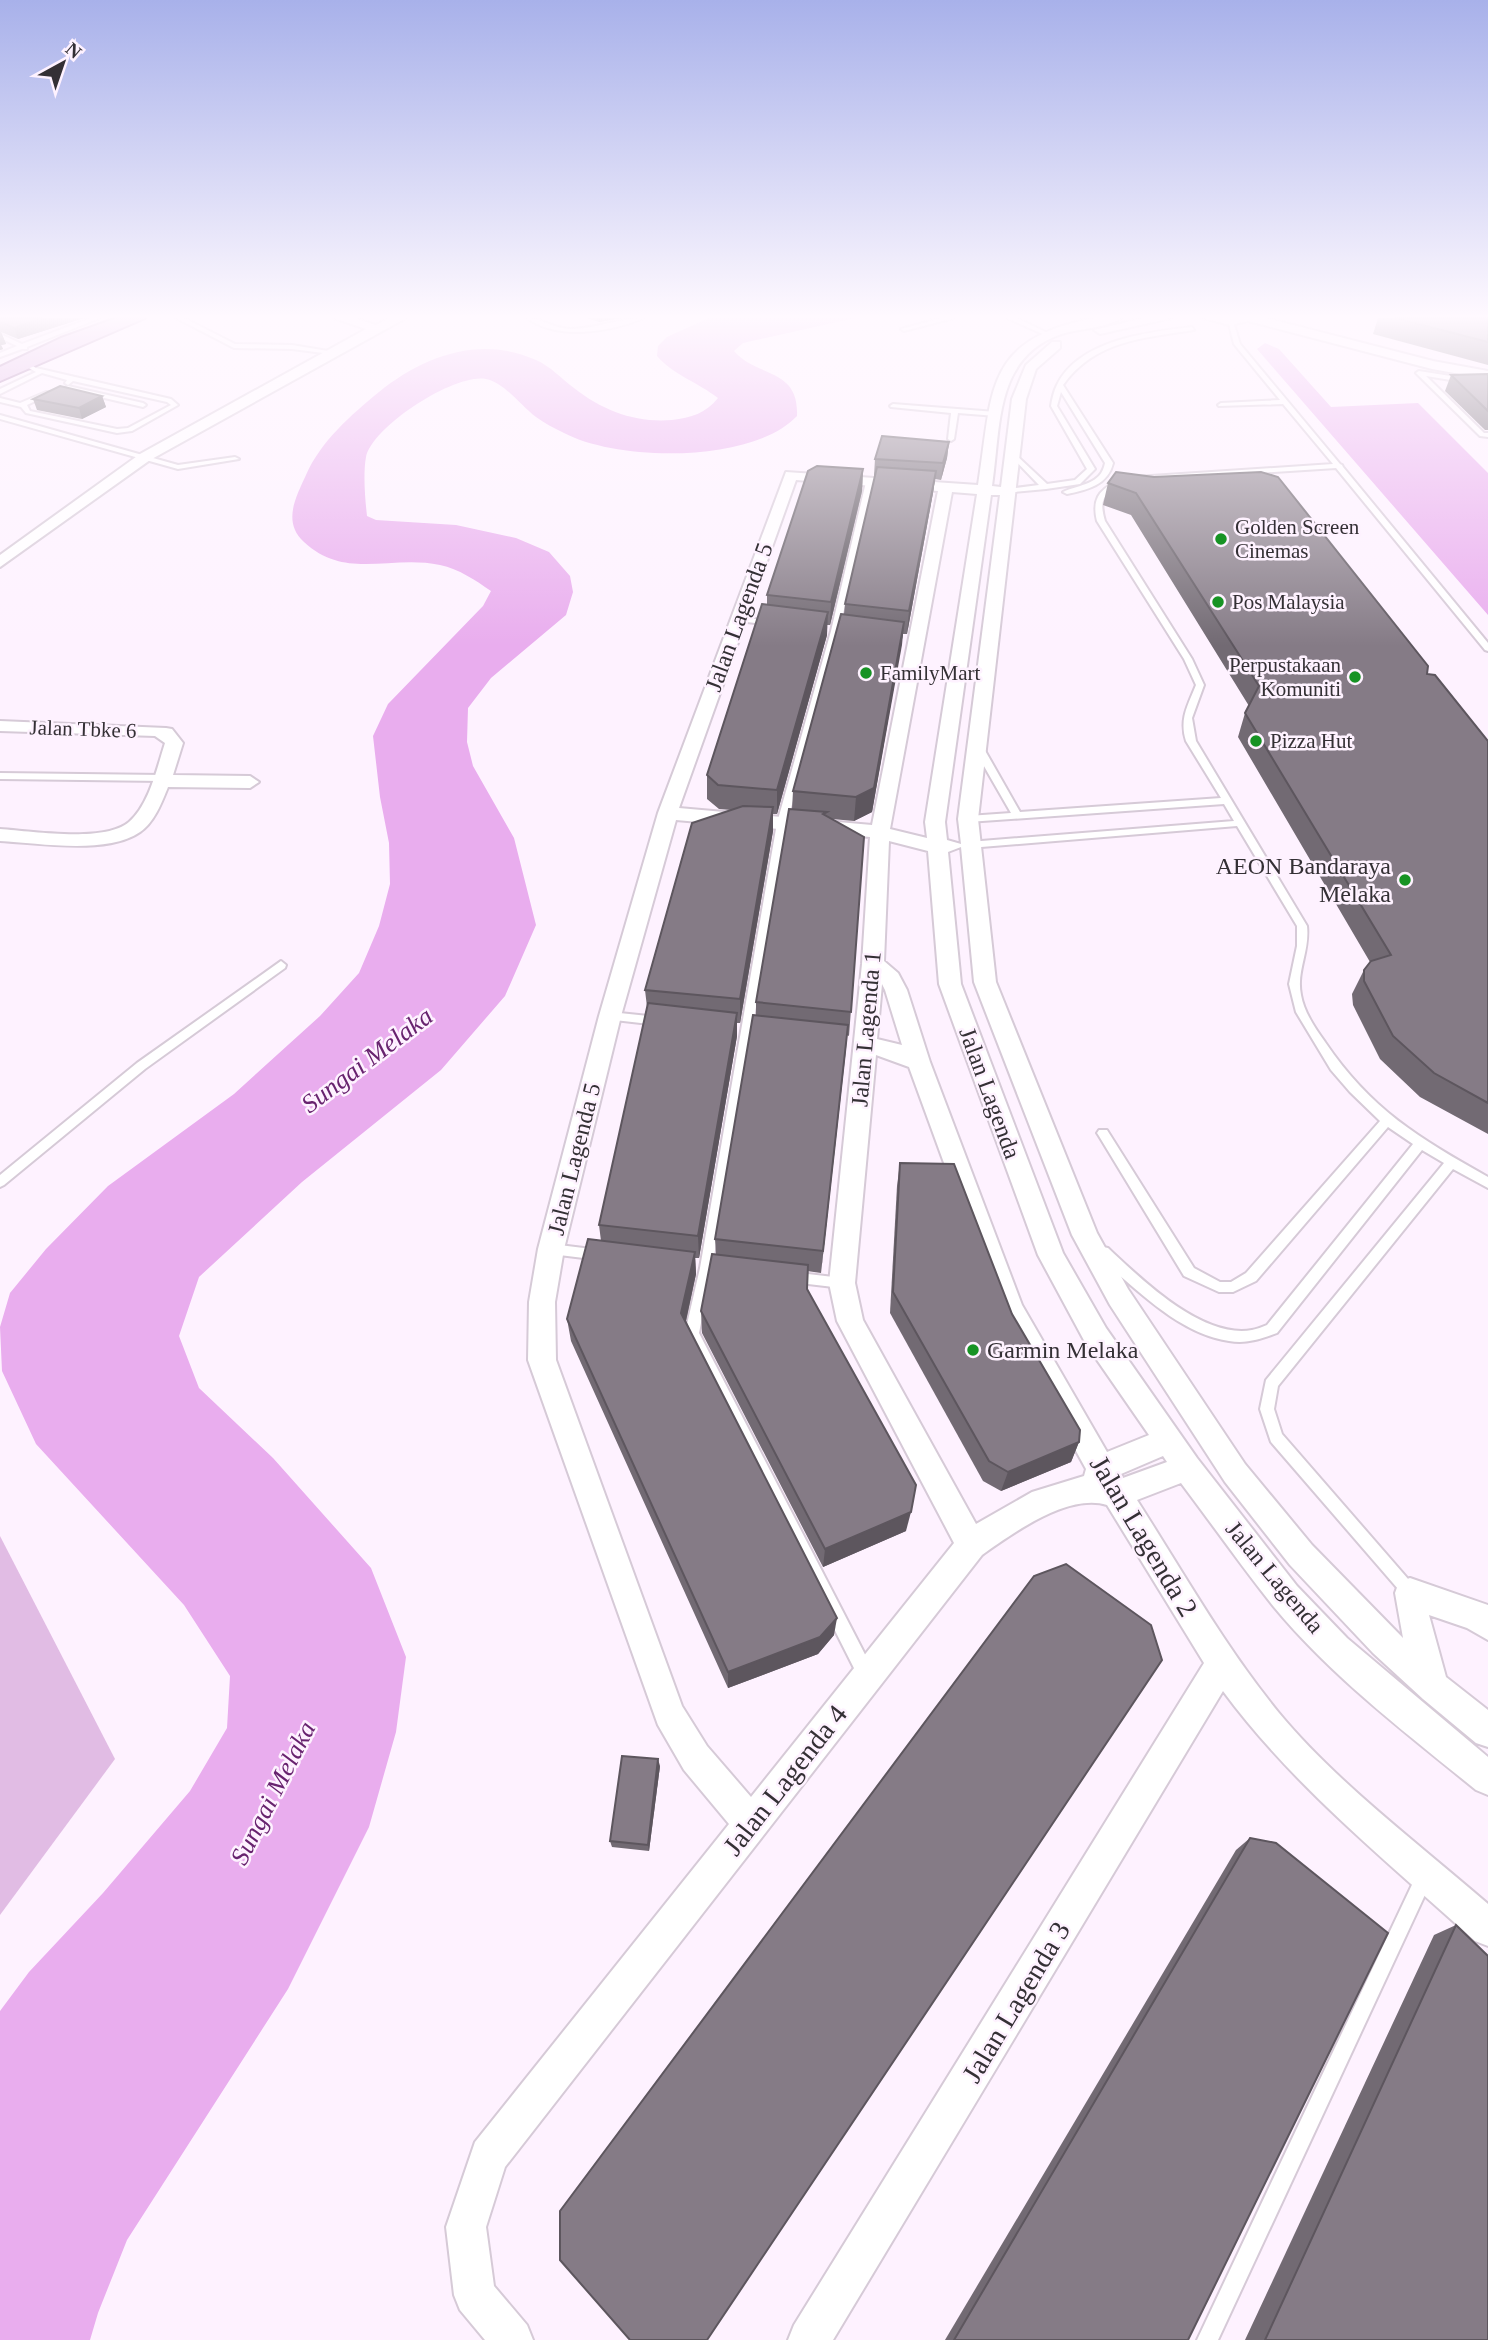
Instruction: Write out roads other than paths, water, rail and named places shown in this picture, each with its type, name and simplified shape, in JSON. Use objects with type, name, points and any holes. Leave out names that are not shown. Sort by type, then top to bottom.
[{"type":"street","points":[[0,562],[145,457],[198,427]]},
{"type":"street","name":"Jalan Lagenda","points":[[994,427],[935,822],[950,984],[1035,1213],[1074,1300],[1286,1597],[1405,1711],[1488,1778]]},
{"type":"street","name":"Jalan Lagenda","points":[[1015,427],[968,819],[985,982],[1084,1235],[1119,1297],[1192,1410],[1235,1473],[1309,1564],[1384,1642],[1434,1688],[1488,1731]]},
{"type":"street","name":"Jalan Lagenda 5","points":[[751,1823],[706,1775],[684,1744],[669,1714],[542,1360],[542,1302],[551,1249],[610,1016],[668,813],[791,475],[870,482]]},
{"type":"street","points":[[870,482],[1007,491]]},
{"type":"street","name":"Jalan Lagenda 1","points":[[946,488],[910,640],[880,832],[873,964],[858,1044],[842,1283],[850,1321],[971,1545]]},
{"type":"street","name":"Jalan Tbke 6","points":[[0,726],[166,733],[174,743],[162,780]]},
{"type":"street","points":[[0,835],[112,838],[124,834],[140,822],[162,780],[250,782]]},
{"type":"street","points":[[668,813],[880,832],[937,847],[969,845]]},
{"type":"street","points":[[880,832],[968,819]]},
{"type":"street","name":"Jalan Lagenda 2","points":[[873,964],[890,978],[896,989],[919,1062],[1010,1308],[1104,1483],[1222,1663],[1269,1726],[1320,1779],[1488,1928]]},
{"type":"street","points":[[858,1044],[895,1051],[919,1062]]},
{"type":"street","points":[[1192,1410],[1182,1453],[1235,1473]]},
{"type":"street","name":"Jalan Lagenda 4","points":[[512,2340],[475,2295],[466,2227],[489,2156],[971,1545],[1006,1521],[1042,1503],[1182,1453]]},
{"type":"street","points":[[1434,1688],[1417,1632],[1410,1593],[1477,1616],[1488,1625]]},
{"type":"street","name":"Jalan Lagenda 3","points":[[809,2340],[1222,1663]]},
{"type":"lane","points":[[37,427],[178,467],[235,459]]},
{"type":"lane","points":[[99,427],[117,431],[135,427]]},
{"type":"lane","points":[[951,439],[953,427]]},
{"type":"lane","points":[[1007,491],[1077,482],[1091,469],[1066,427]]},
{"type":"lane","points":[[1007,491],[1035,494],[1079,490],[1094,484],[1109,469],[1109,463],[1086,427]]},
{"type":"lane","points":[[1307,427],[1488,648]]},
{"type":"lane","points":[[1012,454],[1045,487]]},
{"type":"lane","points":[[1340,466],[1156,476],[1109,488],[1099,496],[1096,506],[1101,521],[1188,659],[1200,685],[1185,715],[1185,727],[1302,926],[1306,944],[1295,975],[1294,992],[1301,1013],[1349,1085],[1386,1122],[1488,1184]]},
{"type":"lane","points":[[867,1677],[692,1333],[706,1268],[782,823],[835,631],[870,482]]},
{"type":"lane","points":[[1109,488],[1129,491]]},
{"type":"lane","points":[[738,619],[780,624]]},
{"type":"lane","points":[[821,629],[849,633]]},
{"type":"lane","points":[[976,744],[1018,817]]},
{"type":"lane","points":[[0,776],[162,780]]},
{"type":"lane","points":[[968,819],[1226,800]]},
{"type":"lane","points":[[969,845],[1241,823]]},
{"type":"lane","points":[[0,1182],[141,1066],[281,965]]},
{"type":"lane","points":[[610,1016],[678,1024]]},
{"type":"lane","points":[[732,1030],[759,1032]]},
{"type":"lane","points":[[1103,1133],[1180,1262],[1206,1283],[1233,1287],[1251,1277],[1386,1122]]},
{"type":"lane","points":[[1084,1235],[1149,1295],[1186,1317],[1218,1333],[1239,1339],[1258,1338],[1272,1329],[1420,1144]]},
{"type":"lane","points":[[1410,1593],[1276,1437],[1267,1409],[1271,1384],[1452,1162]]},
{"type":"lane","points":[[551,1249],[616,1257]]},
{"type":"lane","points":[[774,1276],[842,1283]]},
{"type":"lane","points":[[1207,2340],[1426,1874]]},
{"type":"water","name":"Sungai Melaka","points":[[340,427],[387,427],[372,445],[366,457],[364,478],[367,516],[376,520],[456,525],[516,538],[549,552],[570,576],[573,592],[566,615],[491,678],[468,708],[467,742],[473,766],[514,838],[536,925],[505,996],[441,1070],[302,1182],[199,1277],[179,1336],[199,1388],[273,1458],[371,1568],[406,1657],[396,1732],[369,1827],[288,1989],[127,2240],[90,2340],[0,2340],[0,2011],[29,1972],[103,1893],[190,1791],[227,1728],[230,1676],[184,1605],[36,1444],[2,1371],[0,1327],[10,1293],[46,1249],[108,1186],[234,1094],[320,1016],[359,973],[379,926],[390,884],[389,843],[373,736],[388,704],[483,606],[491,591],[467,575],[440,565],[422,562],[353,564],[320,554],[304,542],[294,526],[293,509],[312,463]]},
{"type":"water","points":[[553,427],[782,427],[750,443],[685,453],[617,449],[588,443]]},
{"type":"water","points":[[1325,427],[1442,427],[1488,473],[1488,615]]},
{"type":"place","name":"Golden Screen Cinemas","points":[[1221,539]]},
{"type":"place","name":"Pos Malaysia","points":[[1218,602]]},
{"type":"place","name":"FamilyMart","points":[[866,673]]},
{"type":"place","name":"Perpustakaan Komuniti","points":[[1355,677]]},
{"type":"place","name":"Pizza Hut","points":[[1256,741]]},
{"type":"place","name":"AEON Bandaraya Melaka","points":[[1405,880]]},
{"type":"place","name":"Garmin Melaka","points":[[973,1350]]}]
